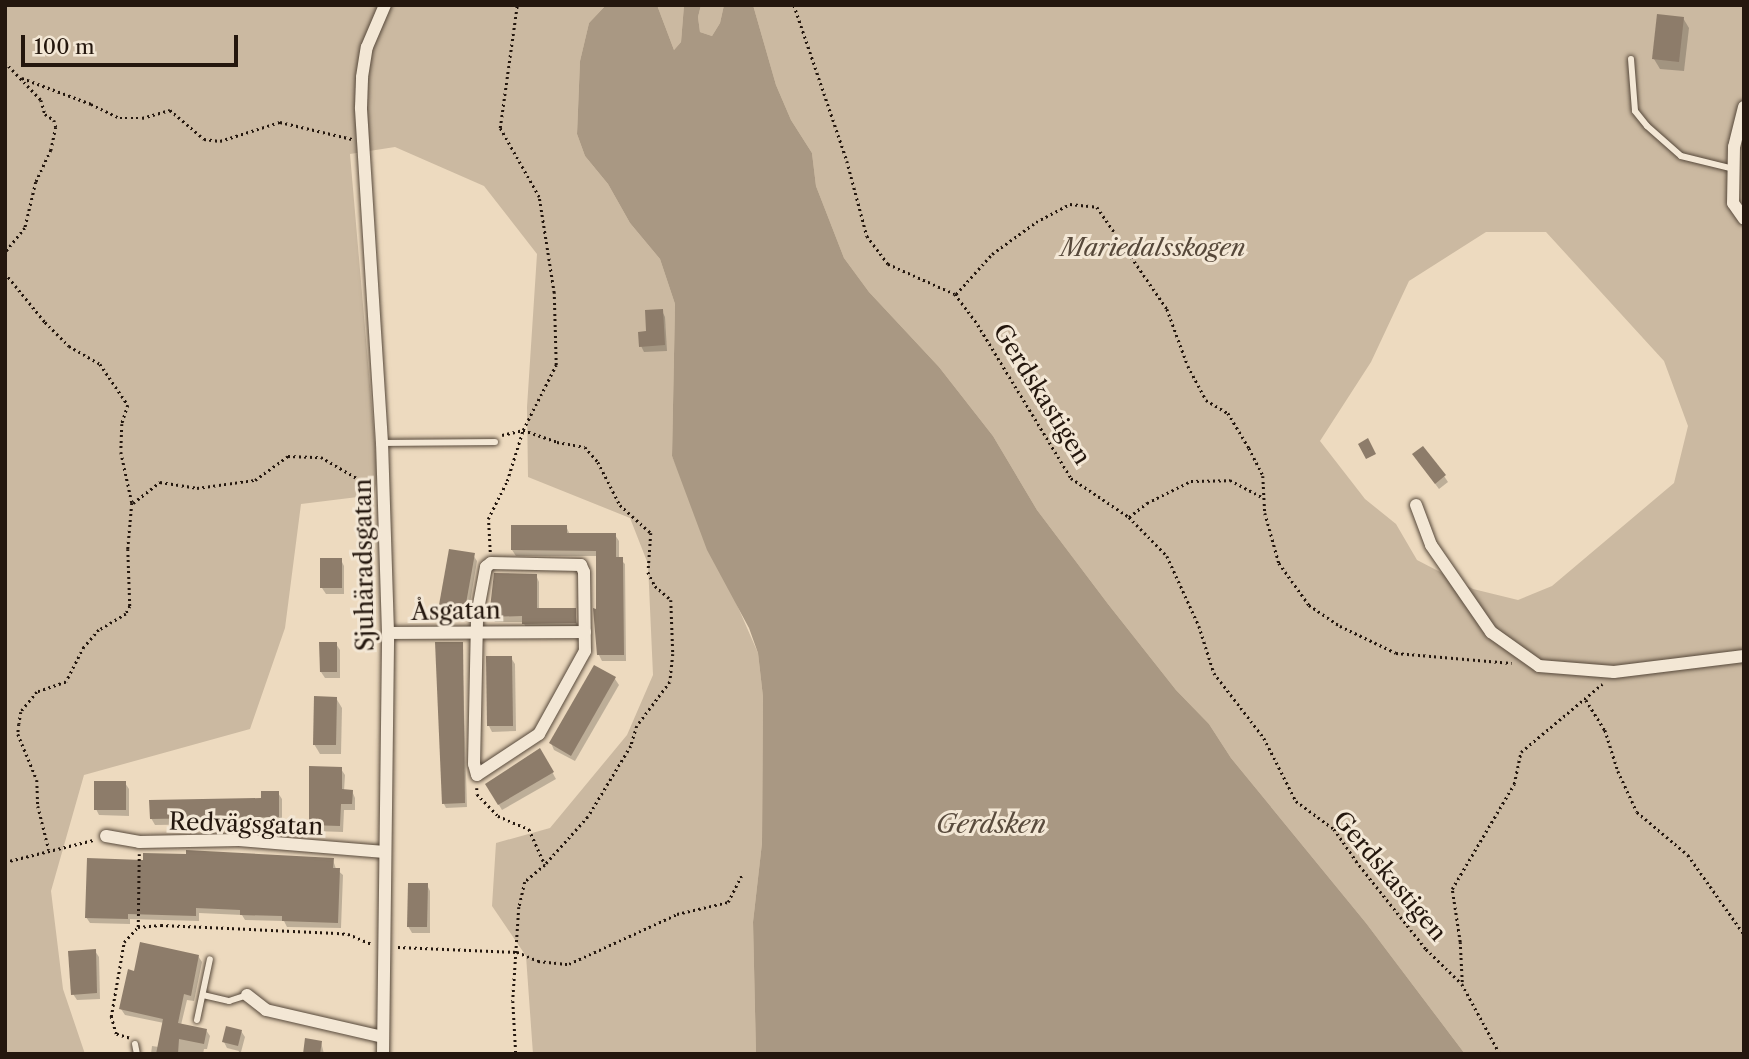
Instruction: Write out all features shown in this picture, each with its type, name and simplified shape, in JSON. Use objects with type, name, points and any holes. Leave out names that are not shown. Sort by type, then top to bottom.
[{"type":"street","name":"Sjuhäradsgatan","points":[[383,1054],[388,633],[382,443],[362,137],[362,77],[367,47],[385,5]]},
{"type":"street","points":[[1744,107],[1734,147],[1733,203],[1744,219]]},
{"type":"street","points":[[1416,505],[1431,545],[1491,632],[1539,666],[1614,672],[1744,656]]},
{"type":"street","points":[[491,563],[581,565],[584,572],[585,632],[582,661],[539,734],[477,775],[474,764],[476,631],[486,567],[491,563]]},
{"type":"street","name":"Åsgatan","points":[[388,633],[585,632]]},
{"type":"street","name":"Redvägsgatan","points":[[106,836],[139,842],[239,840],[385,852]]},
{"type":"street","points":[[247,995],[266,1010],[383,1037]]},
{"type":"lane","points":[[1631,59],[1635,111],[1647,126],[1681,156],[1734,169]]},
{"type":"lane","points":[[382,443],[495,442]]},
{"type":"lane","points":[[197,1020],[210,959]]},
{"type":"lane","points":[[202,995],[229,1001],[247,995]]},
{"type":"lane","points":[[135,1044],[137,1054]]},
{"type":"path","points":[[491,563],[488,519],[507,481],[523,430],[556,365],[554,293],[539,197],[500,128],[517,5]]},
{"type":"path","name":"Gerdskastigen","points":[[794,5],[847,161],[867,236],[888,264],[955,294],[978,325],[1071,478],[1129,517],[1167,556],[1199,626],[1214,673],[1264,738],[1296,801],[1334,829],[1426,949],[1462,984],[1500,1054]]},
{"type":"path","points":[[5,62],[41,100],[46,114],[54,120],[57,127],[51,150],[36,182],[25,228],[5,253]]},
{"type":"path","points":[[22,78],[120,118],[142,118],[170,110],[204,139],[220,141],[280,122],[335,137],[362,137]]},
{"type":"path","points":[[955,294],[992,254],[1036,222],[1070,204],[1097,207],[1167,309],[1188,366],[1206,400],[1228,413],[1249,448],[1263,477],[1265,513],[1279,563],[1309,605],[1340,626],[1396,653],[1514,663]]},
{"type":"path","points":[[5,273],[45,322],[69,346],[100,364],[128,405],[122,424],[121,452],[132,503],[128,549],[131,593],[126,614],[99,630],[84,647],[66,682],[37,692],[21,712],[19,734],[37,780],[38,806],[49,850]]},
{"type":"path","points":[[495,442],[502,435],[523,430],[557,442],[585,447],[598,462],[620,505],[651,533],[648,572],[654,586],[671,600],[673,654],[670,682],[637,726],[631,746],[588,817],[545,865],[525,882],[519,907],[513,1001],[516,1054]]},
{"type":"path","points":[[132,503],[160,482],[197,488],[255,480],[288,456],[321,457],[383,492]]},
{"type":"path","points":[[1129,517],[1147,503],[1192,481],[1230,480],[1264,498]]},
{"type":"path","points":[[1462,984],[1460,942],[1452,889],[1514,783],[1521,752],[1586,699],[1614,672]]},
{"type":"path","points":[[1586,699],[1605,730],[1618,771],[1637,812],[1688,855],[1744,934]]},
{"type":"path","points":[[477,775],[477,794],[498,816],[529,829],[545,865]]},
{"type":"path","points":[[5,862],[106,836]]},
{"type":"path","points":[[138,928],[139,842]]},
{"type":"path","points":[[384,946],[517,952],[538,961],[569,964],[677,915],[728,902],[742,875]]},
{"type":"green space","points":[[5,5],[606,5],[589,23],[580,61],[577,134],[585,156],[608,184],[630,223],[660,259],[675,304],[672,456],[758,653],[763,697],[762,843],[753,922],[756,1054],[533,1054],[526,956],[492,906],[496,843],[550,828],[627,735],[653,675],[648,564],[630,518],[528,477],[527,407],[537,254],[484,186],[395,147],[350,154],[375,444],[377,478],[374,495],[301,504],[285,628],[250,729],[84,775],[51,891],[63,989],[85,1054],[5,1054]]},
{"type":"green space","points":[[657,5],[684,5],[681,42],[674,50]]},
{"type":"green space","points":[[701,5],[724,5],[720,23],[712,36],[700,32],[698,17]]},
{"type":"green space","name":"Mariedalsskogen","points":[[753,5],[1744,5],[1744,1054],[1465,1054],[1366,923],[1231,758],[1209,724],[1176,690],[1108,604],[1037,510],[993,436],[939,367],[869,292],[844,258],[816,186],[812,153],[791,120],[776,85]],"holes":[[[1486,232],[1546,232],[1664,361],[1688,426],[1674,483],[1552,586],[1518,600],[1473,589],[1417,560],[1396,524],[1365,499],[1320,441],[1371,362],[1409,281]]]},
{"type":"water","name":"Gerdsken","points":[[606,5],[657,5],[674,50],[681,42],[684,5],[701,5],[698,17],[700,32],[712,36],[720,23],[724,5],[753,5],[776,85],[791,120],[812,153],[816,186],[844,258],[869,292],[939,367],[993,436],[1037,510],[1108,604],[1176,690],[1209,724],[1231,758],[1366,923],[1465,1054],[756,1054],[753,922],[762,843],[763,697],[758,653],[749,628],[707,550],[672,456],[675,304],[660,259],[630,223],[608,184],[585,156],[577,134],[580,61],[589,23]]},
{"type":"building","points":[[1657,14],[1684,17],[1679,62],[1652,59]]},
{"type":"building","points":[[663,309],[665,345],[639,347],[638,332],[646,331],[645,310]]},
{"type":"building","points":[[1368,438],[1376,454],[1366,459],[1358,444]]},
{"type":"building","points":[[1423,446],[1446,475],[1435,484],[1412,454]]},
{"type":"building","points":[[511,525],[567,525],[567,533],[616,533],[616,557],[623,557],[624,655],[597,655],[593,608],[596,609],[596,551],[511,550]]},
{"type":"building","points":[[449,549],[475,553],[465,609],[439,605]]},
{"type":"building","points":[[320,558],[342,558],[342,588],[320,588]]},
{"type":"building","points":[[494,573],[537,574],[537,608],[576,608],[576,623],[522,624],[522,616],[489,617]]},
{"type":"building","points":[[319,642],[337,642],[337,672],[320,672]]},
{"type":"building","points":[[435,642],[463,642],[465,803],[442,804]]},
{"type":"building","points":[[486,656],[512,656],[513,726],[487,726]]},
{"type":"building","points":[[594,665],[616,677],[571,756],[549,743]]},
{"type":"building","points":[[314,696],[337,697],[336,745],[313,745]]},
{"type":"building","points":[[540,748],[554,772],[498,805],[485,784]]},
{"type":"building","points":[[309,766],[342,767],[342,789],[353,790],[352,804],[341,804],[340,826],[309,825]]},
{"type":"building","points":[[94,781],[126,781],[126,810],[94,810]]},
{"type":"building","points":[[261,791],[279,791],[279,817],[150,819],[149,800],[261,798]]},
{"type":"building","points":[[186,850],[334,858],[333,868],[340,868],[338,923],[282,921],[282,916],[240,915],[240,910],[196,908],[196,916],[128,914],[128,919],[85,918],[87,858],[143,860],[143,853],[186,854]]},
{"type":"building","points":[[408,883],[428,883],[427,927],[407,927]]},
{"type":"building","points":[[140,942],[199,955],[191,996],[184,994],[178,1023],[207,1029],[204,1044],[179,1039],[178,1054],[156,1054],[163,1019],[119,1009],[128,969],[134,971]]},
{"type":"building","points":[[96,949],[97,993],[71,995],[68,951]]},
{"type":"building","points":[[226,1026],[242,1030],[238,1046],[222,1042]]},
{"type":"building","points":[[305,1038],[322,1041],[320,1054],[303,1054]]}]
